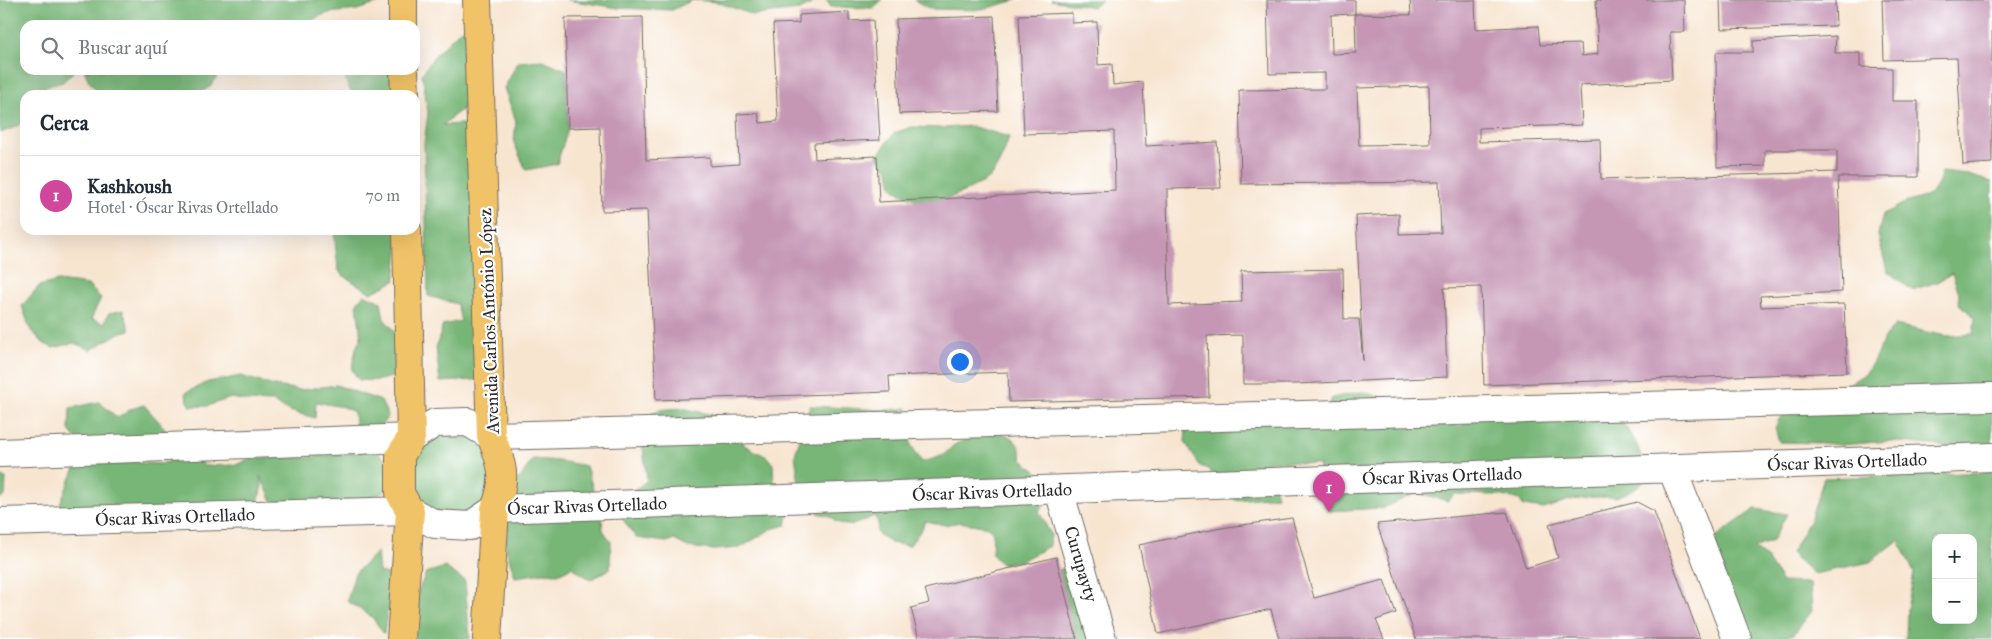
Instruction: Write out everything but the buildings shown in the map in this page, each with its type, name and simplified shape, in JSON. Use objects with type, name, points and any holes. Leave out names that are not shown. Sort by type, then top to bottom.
[{"type":"main road","points":[[403,0],[403,20]]},
{"type":"main road","name":"Avenida Carlos António López","points":[[477,0],[491,436],[502,463],[502,490],[495,509],[487,639]]},
{"type":"main road","points":[[404,75],[405,90]]},
{"type":"main road","points":[[401,639],[410,511],[400,493],[400,456],[411,438],[407,235]]},
{"type":"street","points":[[0,453],[411,438],[435,423],[468,422],[491,436],[1992,397]]},
{"type":"street","name":"Óscar Rivas Ortellado","points":[[0,522],[410,511],[435,524],[470,526],[495,509],[1992,457]]},
{"type":"street","points":[[1672,468],[1738,639]]},
{"type":"street","name":"Curupayty","points":[[1059,490],[1102,639]]},
{"type":"green space","points":[[0,0],[380,0],[379,3],[362,9],[324,14],[313,20],[20,20],[20,75],[70,75],[63,82],[41,90],[20,90],[20,124],[0,133]]},
{"type":"green space","points":[[568,0],[693,0],[672,10],[618,8]]},
{"type":"green space","points":[[693,0],[818,0],[800,10],[753,15],[717,2]]},
{"type":"green space","points":[[826,0],[882,0],[873,8],[831,7]]},
{"type":"green space","points":[[914,0],[1017,0],[980,10],[930,9]]},
{"type":"green space","points":[[1051,0],[1102,0],[1094,7]]},
{"type":"green space","points":[[462,28],[479,48],[480,97],[443,125],[481,123],[490,379],[440,382],[436,348],[443,325],[461,321],[457,304],[428,296],[424,144],[428,113],[422,74],[434,56]]},
{"type":"green space","points":[[543,60],[566,70],[568,128],[557,164],[526,170],[514,143],[516,121],[504,88],[518,62]]},
{"type":"green space","points":[[86,75],[218,75],[210,87],[205,90],[96,90]]},
{"type":"green space","points":[[345,75],[409,75],[413,90],[350,90]]},
{"type":"green space","points":[[971,126],[1009,137],[1001,160],[988,179],[950,198],[931,201],[913,198],[892,187],[889,171],[877,156],[894,133],[912,127],[943,128]]},
{"type":"green space","points":[[1942,172],[1968,175],[1992,182],[1992,449],[1889,441],[1842,445],[1779,442],[1775,428],[1779,419],[1792,406],[1819,403],[1866,373],[1879,352],[1884,338],[1895,325],[1946,336],[1973,334],[1975,318],[1958,303],[1959,293],[1952,273],[1937,282],[1912,290],[1887,271],[1878,235],[1883,214],[1905,203],[1930,195],[1936,187]]},
{"type":"green space","points":[[334,235],[400,235],[395,281],[371,293],[341,274],[338,269]]},
{"type":"green space","points":[[58,281],[88,285],[101,298],[91,319],[104,323],[109,313],[123,310],[130,330],[119,333],[91,350],[74,343],[53,348],[43,343],[30,329],[22,306],[39,286]]},
{"type":"green space","points":[[364,294],[381,302],[384,319],[411,350],[412,368],[381,380],[359,380],[352,370],[356,348],[361,338],[357,303]]},
{"type":"green space","points":[[241,376],[274,386],[301,390],[336,385],[381,401],[388,416],[380,428],[355,425],[354,412],[343,407],[316,402],[315,418],[289,411],[273,402],[231,398],[207,406],[190,406],[185,393],[208,382]]},
{"type":"green space","points":[[1362,392],[1381,397],[1380,420],[1391,417],[1461,426],[1487,409],[1619,420],[1635,440],[1647,479],[1633,490],[1616,497],[1592,497],[1566,501],[1544,509],[1523,506],[1520,500],[1498,495],[1455,494],[1448,501],[1416,493],[1383,508],[1328,511],[1317,492],[1319,464],[1267,461],[1277,496],[1235,500],[1208,469],[1200,466],[1185,442],[1186,427],[1325,416],[1332,398]]},
{"type":"green space","points":[[99,402],[118,418],[131,409],[144,405],[181,446],[83,448],[69,430],[70,408]]},
{"type":"green space","points":[[810,406],[886,410],[907,408],[911,445],[922,462],[943,455],[956,444],[966,440],[987,434],[1006,435],[1014,440],[1019,448],[1022,460],[1037,472],[1044,506],[1039,511],[1051,535],[1049,546],[1023,560],[1001,564],[992,554],[993,533],[988,527],[960,522],[945,525],[925,521],[922,529],[909,546],[891,543],[877,533],[878,522],[874,516],[858,523],[846,525],[828,516],[819,514],[799,484],[795,455]]},
{"type":"green space","points":[[682,408],[736,420],[744,445],[767,457],[773,464],[774,488],[789,510],[786,525],[771,529],[740,548],[714,550],[688,547],[674,540],[666,542],[636,538],[622,518],[627,491],[636,489],[647,480],[642,440],[645,418],[658,410]]},
{"type":"green space","points":[[463,434],[482,441],[492,466],[487,499],[469,513],[440,513],[421,503],[411,488],[411,463],[420,445],[438,436]]},
{"type":"green space","points":[[375,450],[386,460],[398,465],[387,490],[373,498],[275,507],[260,476],[262,485],[257,508],[58,525],[60,503],[79,459],[161,464],[180,458],[197,456],[204,466],[236,465],[251,458],[304,458]]},
{"type":"green space","points":[[533,459],[560,461],[586,466],[602,518],[603,530],[611,542],[610,569],[590,580],[572,567],[558,574],[543,573],[515,577],[506,549],[511,483],[520,478]]},
{"type":"green space","points":[[1992,472],[1992,639],[1906,639],[1907,609],[1914,573],[1899,540],[1870,562],[1814,574],[1791,553],[1810,520],[1824,478]]},
{"type":"green space","points":[[0,476],[6,478],[5,496],[0,498]]},
{"type":"green space","points":[[1755,509],[1787,514],[1772,541],[1754,548],[1767,559],[1782,582],[1810,583],[1812,611],[1794,634],[1777,639],[1750,639],[1710,541]]},
{"type":"green space","points":[[377,552],[379,572],[395,576],[396,597],[387,613],[384,634],[372,617],[347,601],[355,573]]},
{"type":"green space","points":[[1074,566],[1102,639],[1060,639],[1054,571]]},
{"type":"green space","points":[[445,567],[465,581],[470,639],[410,639],[412,606],[426,573]]},
{"type":"place","name":"Kashkoush","points":[[1329,512]]}]
